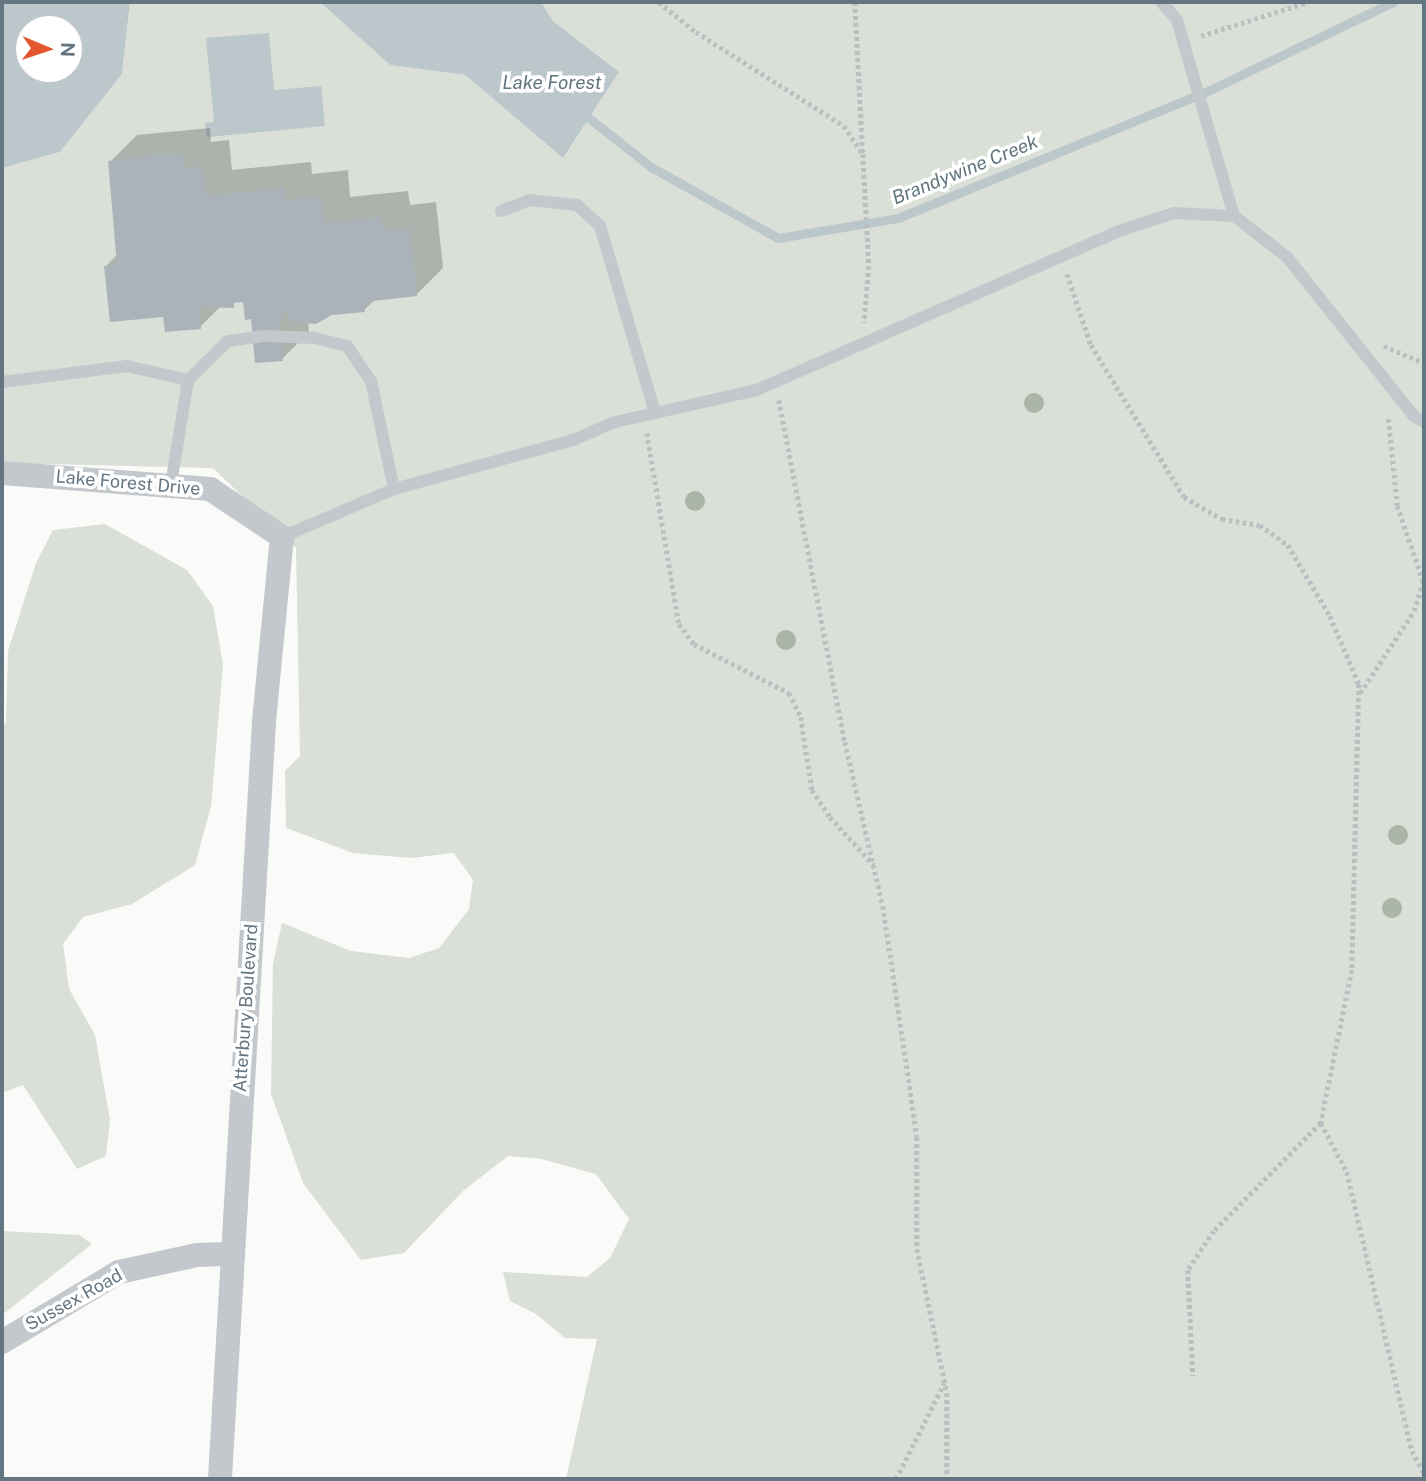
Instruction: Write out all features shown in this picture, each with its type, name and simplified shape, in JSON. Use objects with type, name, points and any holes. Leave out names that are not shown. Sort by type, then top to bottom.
[{"type":"street","name":"Lake Forest Drive","points":[[2,473],[210,489],[282,537]]},
{"type":"street","name":"Atterbury Boulevard","points":[[220,1479],[267,674],[282,537]]},
{"type":"street","name":"Sussex Road","points":[[2,1342],[119,1272],[197,1255],[233,1254]]},
{"type":"lane","points":[[1161,2],[1177,20],[1234,216]]},
{"type":"lane","points":[[501,211],[529,200],[577,205],[600,226],[649,414]]},
{"type":"lane","points":[[282,537],[394,489],[573,440],[649,414],[776,382],[1119,231],[1174,214],[1234,216],[1287,257],[1386,380],[1424,422]]},
{"type":"lane","points":[[171,484],[188,380],[228,341],[315,338],[347,346],[371,381],[394,489]]},
{"type":"lane","points":[[2,382],[127,366],[188,380]]},
{"type":"path","points":[[659,2],[696,32],[844,125],[863,154]]},
{"type":"path","points":[[855,2],[863,154],[869,204],[862,345]]},
{"type":"path","points":[[1184,41],[1308,2]]},
{"type":"path","points":[[1061,257],[1091,345],[1184,497],[1222,519],[1260,525],[1288,545],[1330,616],[1360,693],[1352,970],[1321,1122],[1229,1214],[1188,1270],[1192,1376]]},
{"type":"path","points":[[1356,343],[1375,342],[1424,363]]},
{"type":"path","points":[[1360,693],[1414,611],[1423,582],[1397,506],[1386,380]]},
{"type":"path","points":[[776,382],[845,742],[875,866],[917,1137],[917,1249],[945,1381],[947,1479]]},
{"type":"path","points":[[649,414],[679,624],[695,644],[789,693],[802,717],[812,790],[830,817],[875,866]]},
{"type":"path","points":[[1321,1122],[1346,1172],[1412,1451],[1424,1473]]},
{"type":"path","points":[[896,1479],[945,1381]]},
{"type":"shaded area","points":[[130,2],[320,2],[390,65],[465,75],[563,158],[619,72],[553,21],[541,2],[1424,2],[1424,1479],[566,1479],[597,1339],[565,1338],[536,1314],[510,1301],[503,1272],[587,1277],[610,1258],[629,1219],[596,1174],[541,1159],[508,1156],[463,1191],[404,1253],[361,1260],[303,1183],[271,1094],[273,964],[282,923],[351,951],[409,958],[439,948],[469,909],[473,880],[454,853],[411,858],[353,853],[286,828],[285,771],[300,756],[296,548],[213,468],[2,463],[2,168],[60,152],[122,74]]},
{"type":"shaded area","points":[[105,524],[187,570],[213,606],[223,664],[211,806],[195,865],[132,904],[83,917],[63,944],[69,989],[95,1035],[110,1120],[106,1156],[77,1169],[23,1085],[2,1093],[2,728],[6,723],[8,651],[36,563],[53,530]]},
{"type":"shaded area","points":[[2,1231],[79,1235],[92,1244],[2,1315]]},
{"type":"water","points":[[2,2],[130,2],[122,74],[60,152],[2,168]]},
{"type":"water","name":"Lake Forest","points":[[320,2],[541,2],[553,21],[619,72],[563,158],[465,75],[390,65]]},
{"type":"water","points":[[269,33],[274,90],[321,86],[325,126],[207,137],[205,123],[214,122],[206,38]]},
{"type":"building","points":[[157,154],[183,154],[185,168],[203,166],[206,196],[284,188],[285,200],[321,196],[324,223],[382,217],[383,231],[410,228],[417,296],[364,302],[365,312],[332,315],[316,324],[296,323],[289,319],[288,310],[283,311],[284,316],[279,316],[283,361],[255,363],[251,319],[245,320],[243,302],[234,303],[234,308],[198,307],[201,329],[165,332],[163,317],[110,322],[104,266],[117,265],[108,161]]},
{"type":"waterway","name":"Brandywine Creek","points":[[580,111],[651,167],[778,238],[898,218],[1212,89],[1393,2]]}]
